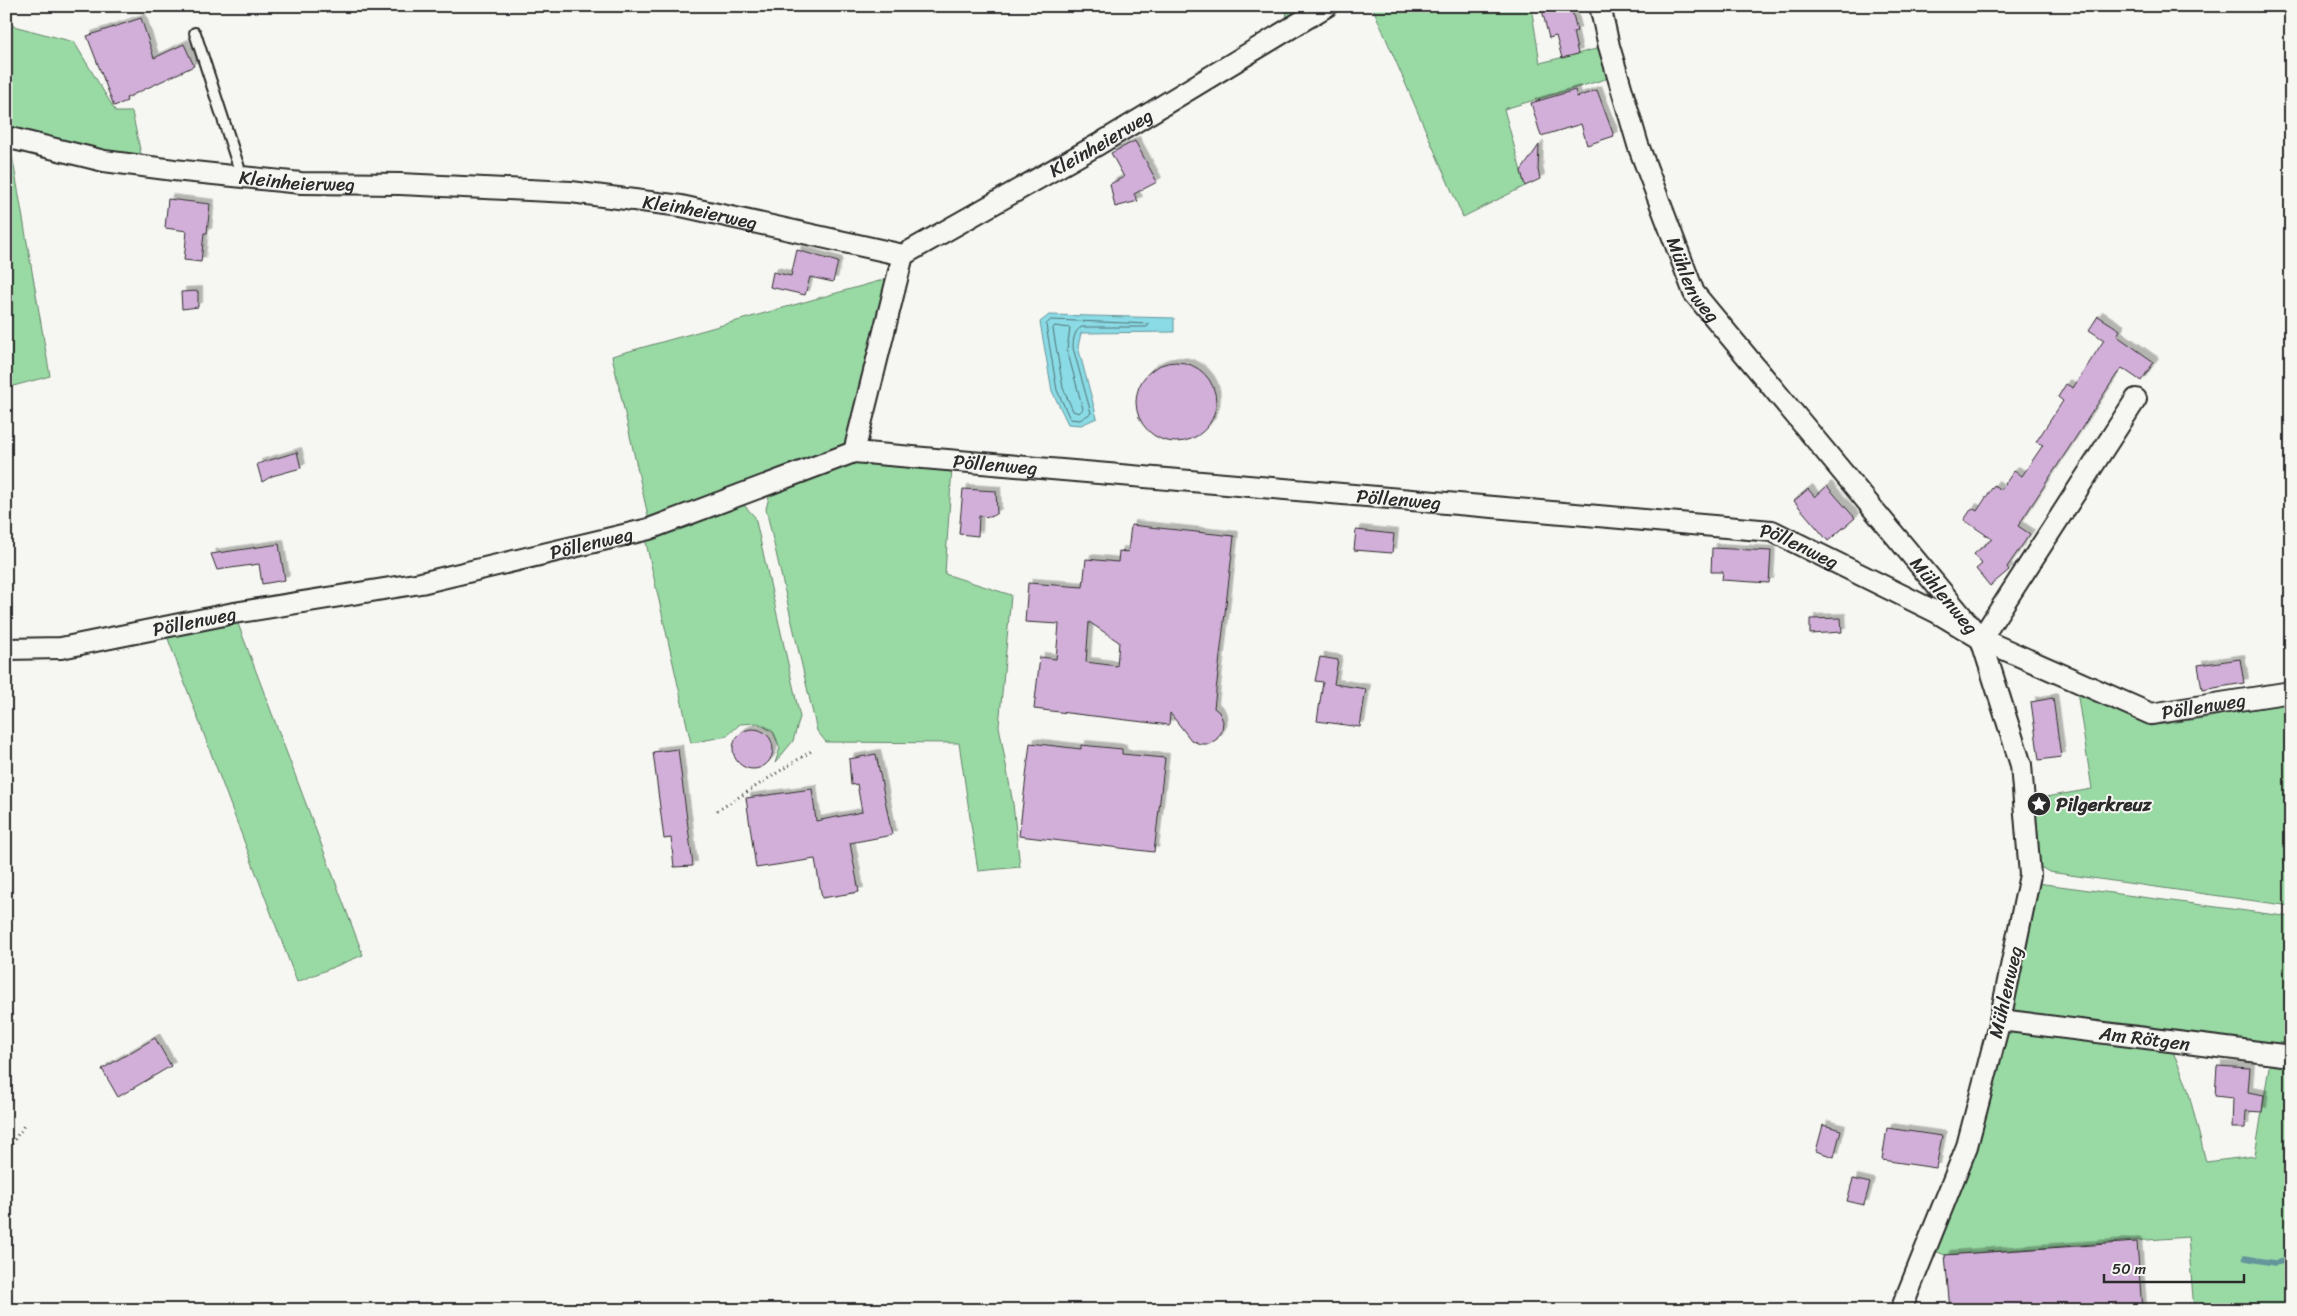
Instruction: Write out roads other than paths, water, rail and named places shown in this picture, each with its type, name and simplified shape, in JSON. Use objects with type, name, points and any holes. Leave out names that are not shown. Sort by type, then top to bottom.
[{"type":"street","name":"Kleinheierweg","points":[[6,137],[104,161],[242,177],[301,183],[400,184],[571,192],[681,206],[903,255],[1098,144],[1327,6]]},
{"type":"street","name":"Mühlenweg","points":[[1600,6],[1609,46],[1638,145],[1694,294],[1981,639],[2021,765],[2030,875],[2000,1020],[1967,1146],[1901,1310]]},
{"type":"street","points":[[854,452],[903,255]]},
{"type":"street","points":[[1981,639],[2136,399]]},
{"type":"street","name":"Pöllenweg","points":[[6,648],[61,648],[234,613],[430,580],[649,529],[854,452],[1772,531],[1936,612],[1981,639],[2151,714],[2291,692]]},
{"type":"street","name":"Am Rötgen","points":[[2000,1020],[2291,1056]]},
{"type":"lane","points":[[195,33],[242,177]]},
{"type":"water","points":[[1049,315],[1174,318],[1174,332],[1081,333],[1078,347],[1097,418],[1081,425],[1068,424],[1052,391],[1040,322]]},
{"type":"waterway","points":[[2245,1258],[2274,1263],[2291,1260]]},
{"type":"place","name":"Pilgerkreuz","points":[[2039,804]]}]
